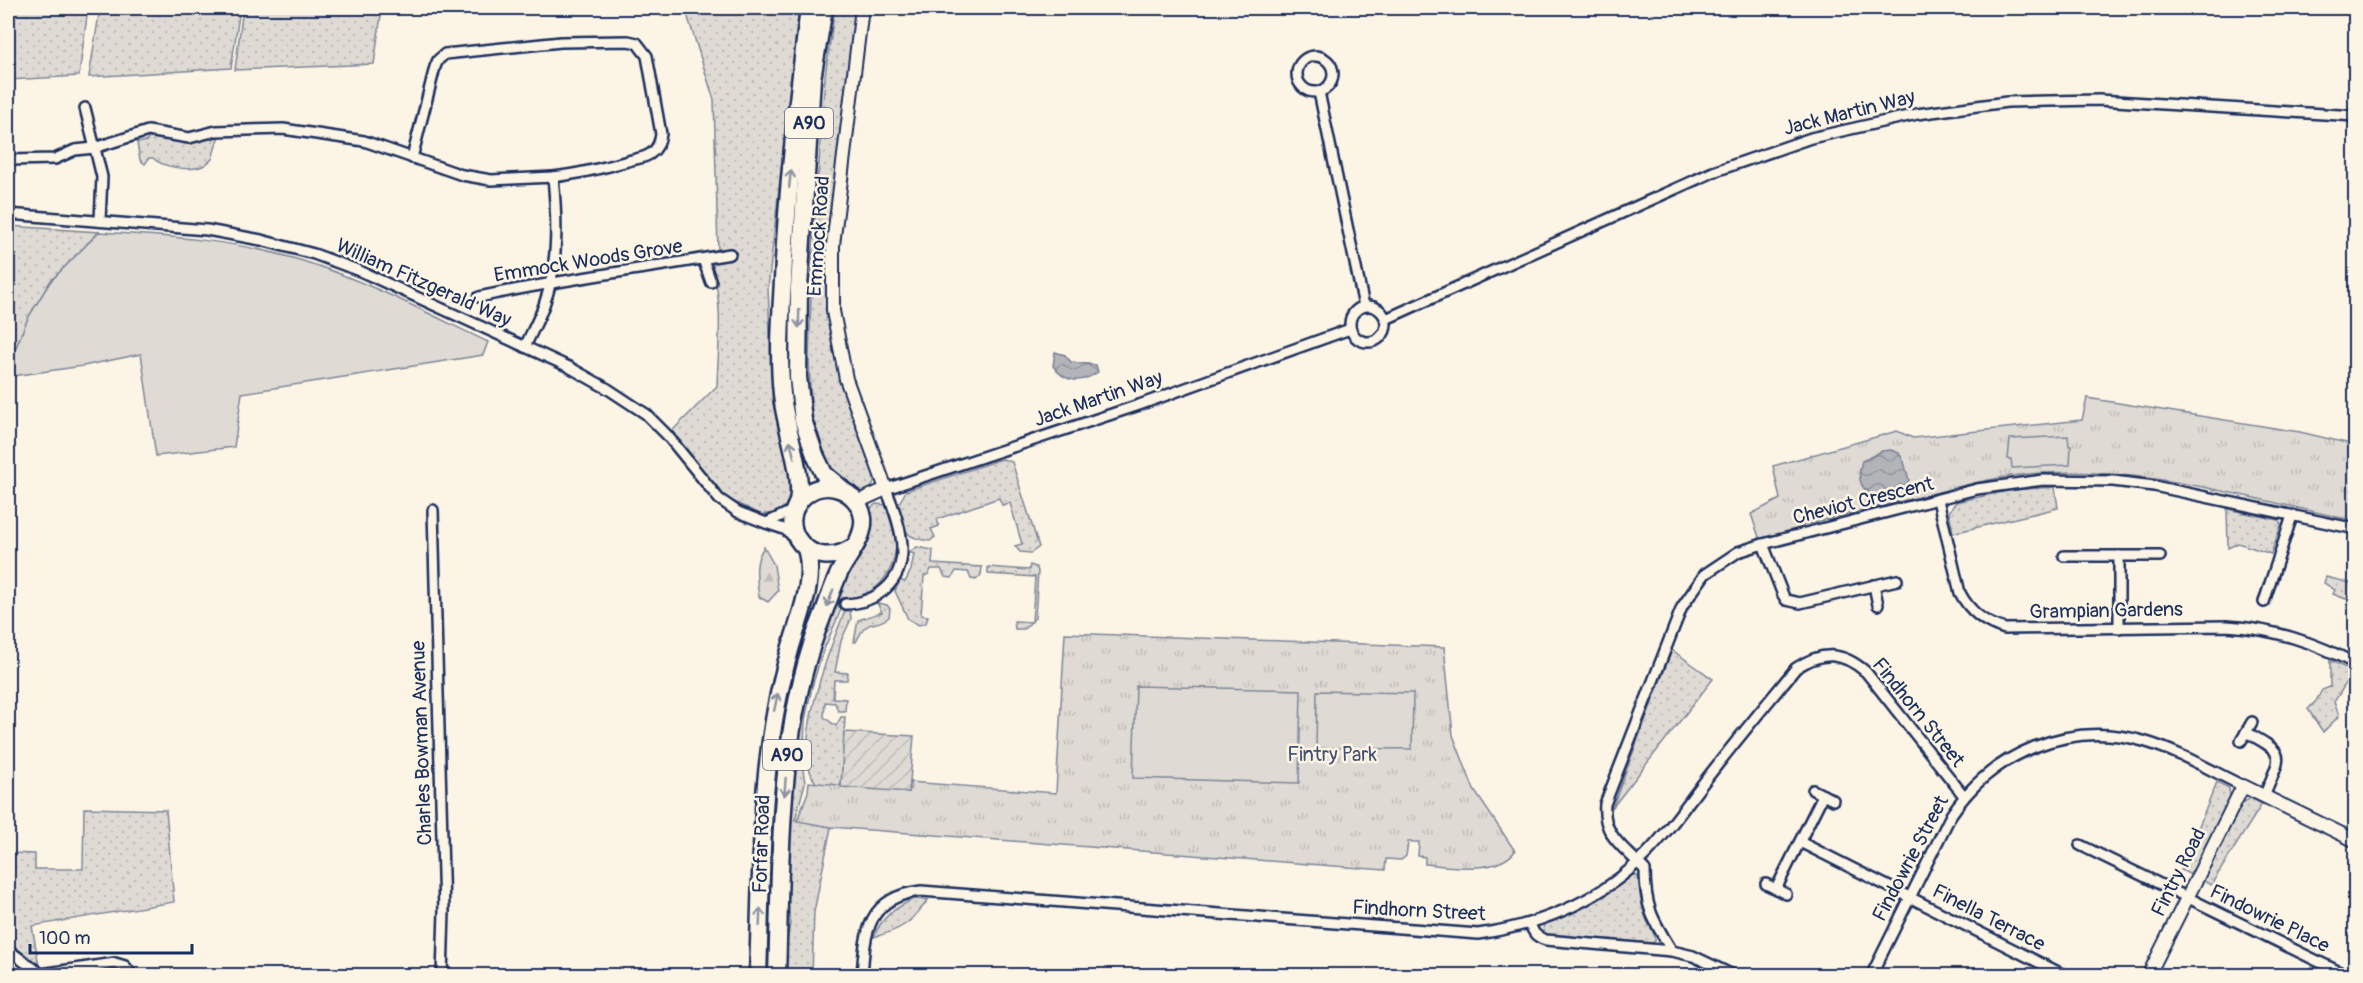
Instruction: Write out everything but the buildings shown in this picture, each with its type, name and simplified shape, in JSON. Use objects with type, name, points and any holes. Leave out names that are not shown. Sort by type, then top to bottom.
[{"type":"highway","name":"A90","points":[[802,544],[793,525],[801,495],[800,479],[785,422],[781,392],[781,308],[786,225],[809,8]]},
{"type":"highway","name":"A90","points":[[824,8],[812,79],[799,288],[798,377],[803,420],[815,455],[824,474],[857,502],[862,516],[863,524],[855,546]]},
{"type":"highway","points":[[796,508],[803,497],[822,487],[842,490]]},
{"type":"highway","points":[[802,544],[819,555],[832,557],[855,546]]},
{"type":"highway","name":"Forfar Road","points":[[758,975],[765,790],[771,731],[782,677],[808,588],[810,570],[802,544]]},
{"type":"highway","name":"Forfar Road","points":[[777,975],[788,742],[809,653],[840,572],[855,546]]},
{"type":"street","name":"Emmock Road","points":[[845,604],[860,604],[875,598],[886,590],[898,570],[902,550],[902,541],[886,489],[846,379],[832,311],[832,245],[862,8]]},
{"type":"street","points":[[8,160],[55,159],[75,150],[94,148],[148,132],[170,133],[189,138],[216,131],[284,129],[364,141],[412,158],[462,175],[490,180],[576,174],[650,155],[656,149],[661,134],[646,56],[636,43],[628,41],[561,42],[445,54],[438,60],[435,68],[412,158]]},
{"type":"street","points":[[1312,56],[1324,58],[1334,72],[1329,86],[1319,92],[1304,88],[1297,76],[1300,63],[1312,56]]},
{"type":"street","points":[[1319,92],[1364,306]]},
{"type":"street","name":"Jack Martin Way","points":[[1386,319],[1713,172],[1811,138],[1917,114],[2007,102],[2099,100],[2355,116]]},
{"type":"street","points":[[85,108],[102,177],[100,220]]},
{"type":"street","points":[[525,347],[544,304],[549,284],[557,219],[553,177]]},
{"type":"street","name":"William Fitzgerald Way","points":[[8,214],[207,230],[261,240],[314,254],[360,271],[569,367],[608,388],[646,414],[667,435],[718,499],[738,512],[784,530],[802,544]]},
{"type":"street","name":"Emmock Woods Grove","points":[[479,297],[730,254]]},
{"type":"street","name":"Emmock Woods Grove","points":[[704,259],[711,282]]},
{"type":"street","points":[[1364,306],[1381,310],[1386,319],[1385,332],[1373,342],[1361,341],[1350,329],[1352,316],[1364,306]]},
{"type":"street","name":"Jack Martin Way","points":[[857,502],[886,489],[1138,405],[1350,329]]},
{"type":"street","name":"Cheviot Crescent","points":[[1638,862],[1609,832],[1604,818],[1605,804],[1682,607],[1706,574],[1738,552],[2010,483],[2078,479],[2154,486],[2355,529]]},
{"type":"street","name":"Grampian Gardens","points":[[1938,500],[1960,594],[1967,606],[1980,618],[2005,629],[2228,626],[2255,628],[2302,639],[2355,664]]},
{"type":"street","points":[[766,523],[796,508]]},
{"type":"street","name":"Charles Bowman Avenue","points":[[433,510],[444,911],[442,975]]},
{"type":"street","points":[[2264,602],[2292,516]]},
{"type":"street","points":[[1763,544],[1783,595],[1793,603],[1897,580]]},
{"type":"street","points":[[2064,556],[2160,556]]},
{"type":"street","points":[[2119,556],[2119,628]]},
{"type":"street","points":[[1874,585],[1878,605]]},
{"type":"street","name":"Findhorn Street","points":[[862,975],[865,937],[869,923],[890,899],[906,892],[921,891],[1478,934],[1530,923],[1560,912],[1591,896],[1638,862],[1796,668],[1810,659],[1826,656],[1841,657],[1854,662],[1866,672],[1964,796]]},
{"type":"street","points":[[2241,741],[2252,722]]},
{"type":"street","points":[[2246,732],[2274,747],[2278,754],[2278,762],[2265,797]]},
{"type":"street","name":"Findowrie Street","points":[[1871,975],[1952,815],[1964,796],[2004,761],[2053,741],[2082,735],[2114,736],[2141,741],[2170,751],[2355,841]]},
{"type":"street","name":"Fintry Road","points":[[2148,975],[2243,786]]},
{"type":"street","points":[[1813,790],[1833,800]]},
{"type":"street","points":[[1776,889],[1823,795]]},
{"type":"street","name":"Finella Terrace","points":[[1800,842],[2066,975]]},
{"type":"street","name":"Findowrie Place","points":[[2080,845],[2348,975]]},
{"type":"street","points":[[1638,862],[1644,870],[1645,895],[1652,917],[1672,951]]},
{"type":"street","points":[[1766,884],[1786,894]]},
{"type":"street","points":[[1530,923],[1533,933],[1538,938],[1672,951],[1693,956],[1735,975]]},
{"type":"street","points":[[8,950],[41,974],[115,963],[126,966],[133,975]]},
{"type":"green space","points":[[8,8],[88,8],[79,76],[8,80]]},
{"type":"green space","points":[[100,8],[240,8],[231,68],[89,77]]},
{"type":"green space","points":[[243,8],[382,8],[374,64],[235,70]]},
{"type":"green space","points":[[685,8],[799,8],[768,288],[773,404],[790,474],[791,499],[780,512],[761,515],[724,497],[672,431],[717,386],[719,312],[712,268],[715,262],[732,258],[731,249],[718,251],[714,100]]},
{"type":"green space","points":[[835,8],[858,8],[829,313],[875,478],[871,490],[857,495],[836,478],[812,425],[809,361],[812,262],[825,76]]},
{"type":"green space","points":[[219,135],[212,159],[202,166],[182,168],[162,164],[153,158],[149,158],[145,164],[140,160],[137,143],[147,141],[149,136],[189,142]]},
{"type":"green space","points":[[8,226],[99,232],[50,282],[28,318],[8,367]]},
{"type":"green space","points":[[99,232],[176,237],[227,244],[303,261],[374,288],[488,342],[483,355],[242,393],[234,447],[156,456],[141,354],[83,366],[13,376],[8,374],[8,367],[28,318],[50,282]]},
{"type":"green space","points":[[2087,398],[2300,432],[2355,445],[2355,521],[2200,486],[2161,480],[2083,472],[2043,473],[1972,483],[1803,525],[1794,531],[1760,540],[1751,514],[1780,499],[1773,466],[1897,431],[1913,438],[2082,420]]},
{"type":"green space","points":[[2068,436],[2069,446],[2071,446],[2070,465],[2012,468],[2011,459],[2008,459],[2010,439]]},
{"type":"green space","points":[[1002,459],[1012,462],[1039,547],[1031,553],[1020,552],[1015,546],[1022,544],[1010,503],[1002,505],[999,498],[937,519],[939,526],[931,529],[935,537],[930,541],[909,535],[904,527],[898,505],[906,491]]},
{"type":"green space","points":[[2055,487],[2058,508],[1953,533],[1949,512],[1956,502],[2012,490]]},
{"type":"green space","points":[[876,504],[886,505],[894,531],[896,546],[891,566],[887,575],[874,589],[866,594],[846,598],[822,654],[805,720],[803,770],[805,783],[795,820],[831,827],[814,912],[812,975],[782,976],[790,923],[786,889],[793,762],[816,651],[839,593],[867,540],[868,510]]},
{"type":"green space","points":[[2227,509],[2279,520],[2281,525],[2271,554],[2238,543],[2228,548]]},
{"type":"green space","points":[[764,547],[774,565],[778,591],[768,602],[759,597],[757,577],[758,559]]},
{"type":"green space","points":[[917,547],[933,550],[932,564],[982,567],[981,575],[976,580],[971,579],[968,572],[956,571],[952,578],[945,577],[941,569],[931,569],[929,574],[924,576],[921,615],[928,616],[926,623],[919,625],[908,619],[895,591],[900,580],[905,582],[911,570],[914,554],[909,552]]},
{"type":"green space","points":[[1030,565],[1036,567],[1038,571],[1035,618],[1032,621],[1035,577],[988,574],[988,567],[1029,570]]},
{"type":"green space","points":[[2326,577],[2355,584],[2355,596],[2346,599],[2333,594],[2335,590],[2324,583]]},
{"type":"green space","points":[[877,603],[887,605],[890,609],[889,617],[868,626],[854,642],[858,620],[882,612]]},
{"type":"green space","points":[[845,611],[850,611],[851,619],[841,641],[835,672],[848,673],[847,680],[834,680],[833,698],[846,699],[845,711],[838,711],[835,703],[825,702],[824,717],[836,726],[841,717],[845,717],[841,787],[816,783],[809,768],[807,747],[815,698],[830,648]]},
{"type":"green space","points":[[1014,621],[1031,622],[1024,629],[1015,629]]},
{"type":"green space","name":"Fintry Park","points":[[1065,633],[1444,647],[1453,735],[1474,790],[1515,851],[1507,859],[1485,866],[1448,866],[1425,864],[1425,857],[1418,856],[1419,842],[1408,842],[1406,856],[1401,860],[1386,859],[1385,870],[831,827],[797,821],[808,792],[809,782],[909,792],[910,782],[1056,793]]},
{"type":"green space","points":[[1672,650],[1713,679],[1612,808]]},
{"type":"green space","points":[[2330,660],[2353,672],[2334,702],[2339,716],[2323,732],[2308,709],[2322,690],[2330,687]]},
{"type":"green space","points":[[1136,686],[1301,690],[1299,783],[1133,778]]},
{"type":"green space","points":[[1317,691],[1413,693],[1412,749],[1316,748]]},
{"type":"green space","points":[[844,732],[914,736],[909,792],[841,787]]},
{"type":"green space","points":[[2217,782],[2229,788],[2230,797],[2191,875],[2181,870]]},
{"type":"green space","points":[[2251,798],[2262,804],[2211,885],[2202,880],[2242,803]]},
{"type":"green space","points":[[84,808],[166,810],[174,902],[32,926],[39,966],[8,941],[8,853],[35,854],[35,869],[83,869]]},
{"type":"green space","points":[[1632,875],[1638,876],[1643,908],[1655,941],[1652,943],[1546,935],[1543,928],[1546,923],[1602,896]]},
{"type":"green space","points":[[914,899],[928,900],[905,924],[891,932],[874,937],[889,914]]},
{"type":"water","points":[[1055,352],[1065,355],[1071,362],[1096,365],[1098,372],[1085,379],[1068,379],[1053,366]]},
{"type":"water","points":[[1891,450],[1899,453],[1909,480],[1903,488],[1886,496],[1868,492],[1862,485],[1860,475],[1862,461],[1882,451]]}]
